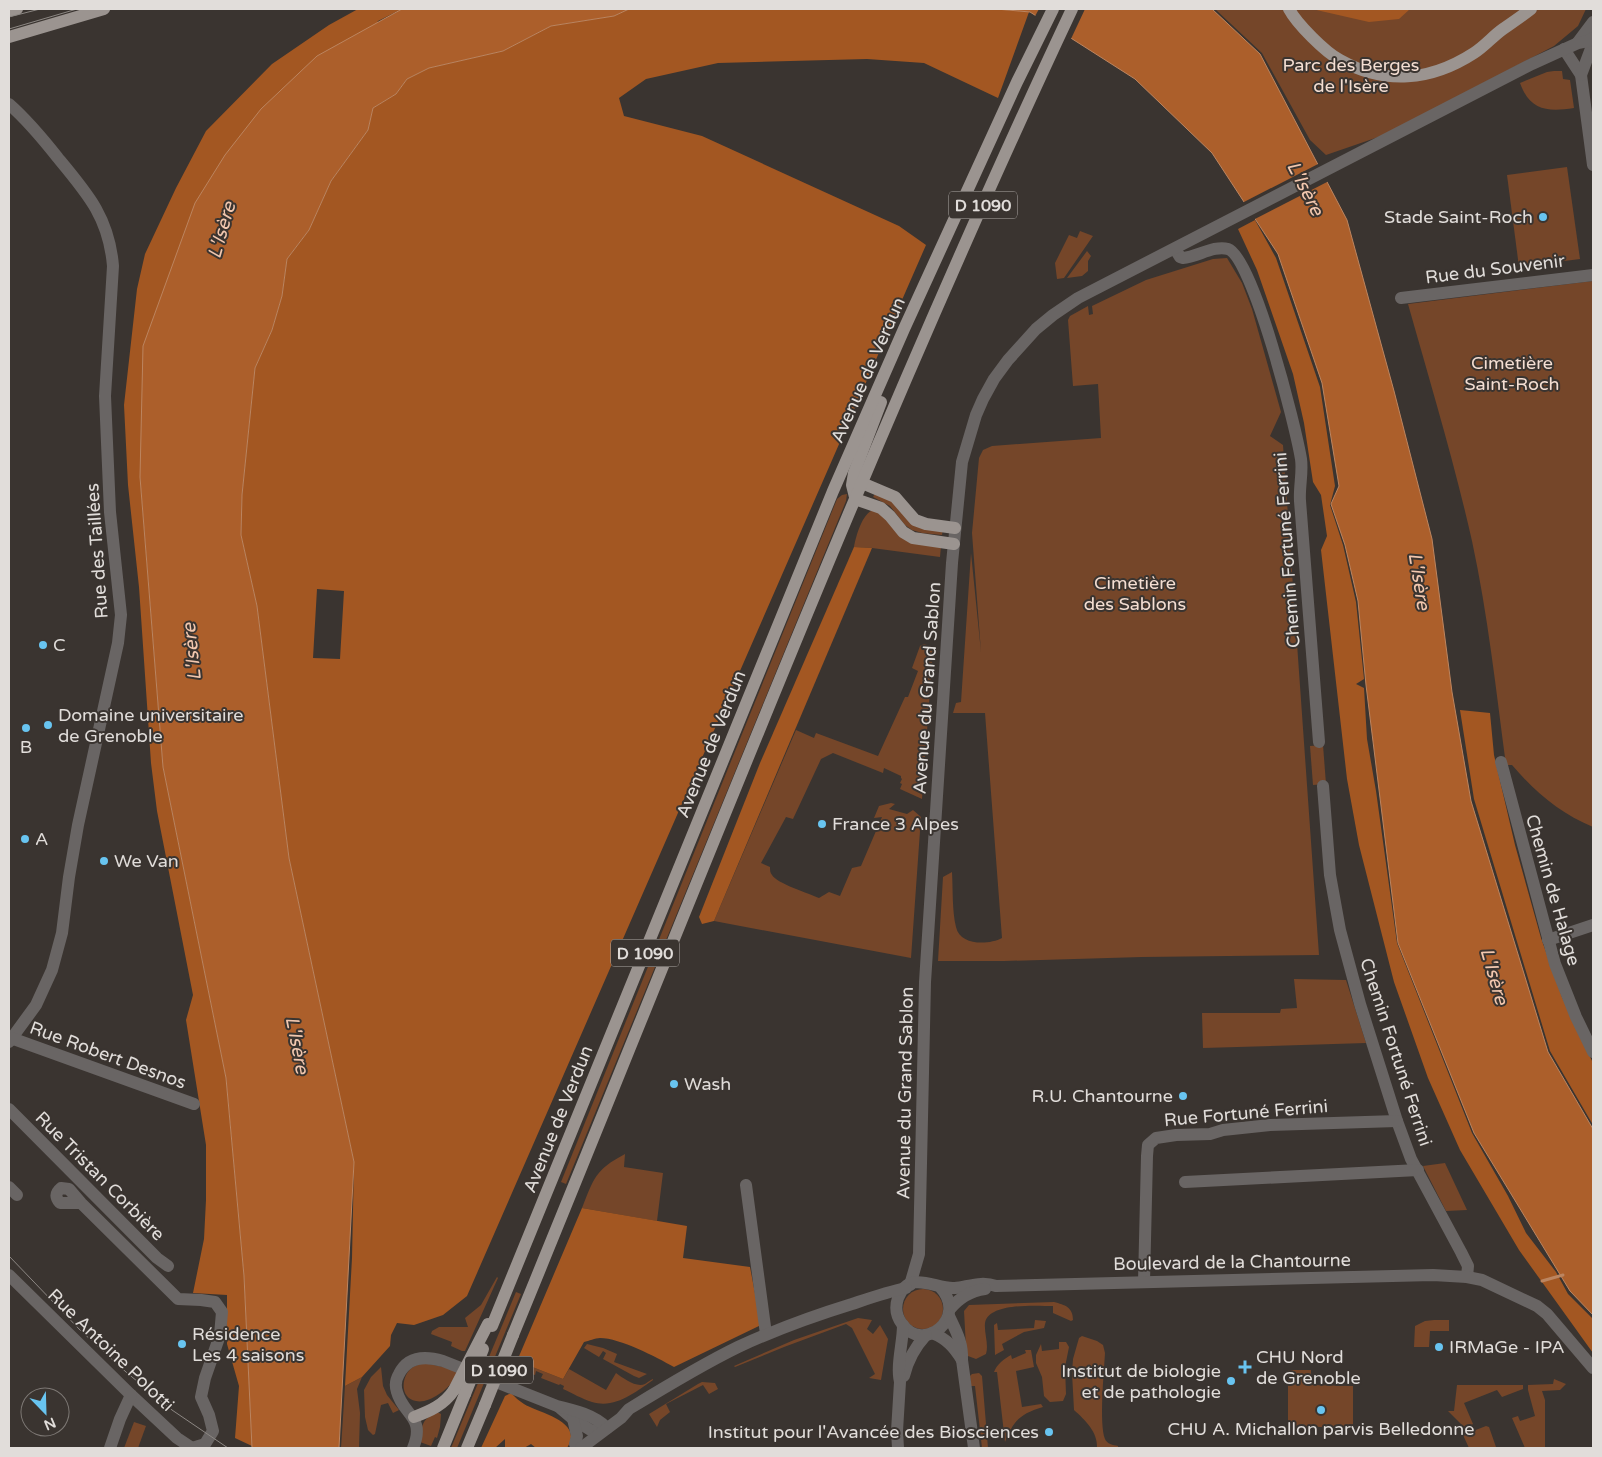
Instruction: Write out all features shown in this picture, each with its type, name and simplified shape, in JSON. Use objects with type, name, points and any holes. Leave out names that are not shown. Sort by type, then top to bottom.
[{"type":"main road","points":[[9,11],[18,9]]},
{"type":"main road","points":[[9,37],[104,9]]},
{"type":"main road","name":"Avenue de Verdun","points":[[459,1392],[532,1229],[834,491],[904,329],[1053,9]]},
{"type":"main road","name":"D 1090","points":[[467,1448],[855,500],[857,484],[1072,9]]},
{"type":"main road","points":[[1289,9],[1320,46],[1335,58],[1352,67],[1395,77],[1421,75],[1445,69],[1475,53],[1531,9]]},
{"type":"main road","points":[[1502,30],[1516,9]]},
{"type":"main road","points":[[857,484],[854,473],[880,408],[892,358]]},
{"type":"main road","points":[[834,491],[857,484],[895,497],[915,520],[926,524],[955,528]]},
{"type":"main road","points":[[855,500],[881,508],[903,532],[913,538],[954,544]]},
{"type":"main road","points":[[414,1417],[437,1408],[449,1397],[459,1392]]},
{"type":"main road","name":"D 1090","points":[[443,1448],[459,1392]]},
{"type":"street","points":[[1578,43],[1593,22]]},
{"type":"street","name":"Avenue du Grand Sablon","points":[[908,1286],[918,1254],[925,982],[955,528],[962,462],[976,415],[983,399],[994,379],[1008,360],[1036,329],[1062,308],[1111,280],[1564,49],[1593,38]]},
{"type":"street","points":[[1581,75],[1593,43]]},
{"type":"street","points":[[1564,49],[1581,75],[1593,165]]},
{"type":"street","name":"Rue des Taillées","points":[[9,104],[34,129],[89,196],[102,219],[112,248],[113,266],[105,396],[110,512],[121,615],[118,643],[78,825],[62,933],[52,970],[36,1005],[10,1040]]},
{"type":"street","name":"Chemin Fortuné Ferrini","points":[[1175,249],[1180,257],[1183,258],[1217,249],[1227,249],[1235,253],[1244,269],[1261,312],[1282,378],[1302,462],[1300,501],[1319,742]]},
{"type":"street","name":"Rue du Souvenir","points":[[1400,298],[1593,275]]},
{"type":"street","name":"Chemin de Halage","points":[[1501,762],[1555,964],[1576,1017],[1593,1052]]},
{"type":"street","name":"Chemin Fortuné Ferrini","points":[[1323,786],[1330,875],[1340,930],[1360,1004],[1411,1159],[1468,1266],[1468,1277]]},
{"type":"street","points":[[1548,940],[1593,925]]},
{"type":"street","name":"Rue Robert Desnos","points":[[10,1040],[194,1104]]},
{"type":"street","name":"Rue Tristan Corbière","points":[[9,1109],[157,1258],[168,1266]]},
{"type":"street","name":"Rue Fortuné Ferrini","points":[[1144,1282],[1148,1144],[1156,1138],[1176,1135],[1210,1134],[1223,1130],[1270,1125],[1397,1121]]},
{"type":"street","points":[[1185,1182],[1418,1170]]},
{"type":"street","points":[[746,1185],[766,1334]]},
{"type":"street","points":[[80,1203],[178,1299],[215,1302],[222,1312],[220,1335],[202,1397],[213,1431],[205,1444],[192,1448]]},
{"type":"street","name":"Avenue du Grand Sablon","points":[[918,1254],[922,1266],[935,1285]]},
{"type":"street","name":"Rue Antoine Polotti","points":[[9,1275],[131,1395],[177,1438],[192,1448]]},
{"type":"street","name":"Boulevard de la Chantourne","points":[[935,1285],[955,1288],[977,1283],[989,1283],[996,1286],[1432,1275],[1468,1277]]},
{"type":"street","points":[[1468,1277],[1490,1283],[1543,1310],[1593,1368]]},
{"type":"street","points":[[576,1447],[592,1431],[621,1418],[625,1412],[708,1363],[766,1334],[819,1314],[919,1282],[935,1285],[945,1293],[949,1300],[949,1312],[961,1340],[963,1350],[962,1360],[974,1448]]},
{"type":"street","points":[[908,1286],[898,1299],[897,1313],[903,1325],[911,1332],[929,1334],[945,1339],[955,1348],[962,1360]]},
{"type":"street","name":"Boulevard de la Chantourne","points":[[949,1312],[955,1302],[971,1292],[990,1289],[996,1286]]},
{"type":"street","points":[[862,1301],[887,1301],[897,1307]]},
{"type":"street","points":[[900,1382],[912,1352],[929,1334],[940,1328],[949,1312]]},
{"type":"street","points":[[898,1448],[897,1431],[900,1382],[898,1375],[903,1325]]},
{"type":"street","points":[[414,1448],[417,1441],[417,1432],[414,1417],[399,1398],[396,1392],[396,1384],[397,1378],[404,1366],[416,1358],[443,1360],[557,1406],[576,1410],[605,1425]]},
{"type":"street","points":[[110,1448],[131,1395]]},
{"type":"street","points":[[557,1406],[592,1431]]},
{"type":"street","points":[[573,1419],[577,1436],[576,1447]]},
{"type":"street","points":[[576,1447],[605,1425]]},
{"type":"green space","name":"Parc des Berges de l'Isère","points":[[1215,9],[1586,9],[1578,26],[1554,46],[1387,134],[1326,155],[1310,140],[1262,53]]},
{"type":"green space","points":[[1554,71],[1562,71],[1563,79],[1570,80],[1574,108],[1556,110],[1541,107],[1529,99],[1524,92],[1520,83]]},
{"type":"green space","name":"Stade Saint-Roch","points":[[1567,167],[1580,259],[1519,267],[1507,175]]},
{"type":"green space","points":[[1080,231],[1093,236],[1064,278],[1057,279],[1055,263],[1069,235],[1077,238]]},
{"type":"green space","points":[[1087,251],[1091,256],[1088,261],[1088,271],[1082,276],[1067,278]]},
{"type":"green space","name":"Cimetière des Sablons","points":[[1227,258],[1242,283],[1252,309],[1281,412],[1270,436],[1283,445],[1319,955],[938,961],[943,877],[952,872],[954,914],[959,933],[969,941],[983,943],[1002,938],[985,713],[953,713],[956,703],[961,702],[971,553],[981,652],[972,533],[979,458],[983,450],[992,446],[1101,438],[1098,384],[1073,386],[1068,320],[1070,316],[1088,306],[1089,315],[1093,314],[1092,306],[1146,280],[1213,259]]},
{"type":"green space","name":"Cimetière Saint-Roch","points":[[1593,281],[1593,827],[1559,809],[1539,793],[1512,765],[1506,765],[1478,569],[1450,451],[1408,304]]},
{"type":"green space","points":[[876,492],[943,529],[942,535],[912,530],[905,525],[890,506],[873,497]]},
{"type":"green space","points":[[847,494],[846,501],[566,1184],[561,1182],[837,499]]},
{"type":"green space","points":[[873,510],[883,515],[893,527],[941,546],[940,557],[854,547],[863,521],[869,512]]},
{"type":"green space","points":[[924,644],[930,646],[933,650],[922,799],[900,789],[902,784],[900,783],[901,776],[884,768],[883,773],[833,753],[821,759],[793,819],[786,817],[761,863],[770,867],[771,873],[775,878],[794,888],[819,898],[829,892],[840,896],[852,868],[861,866],[882,817],[874,818],[879,806],[895,804],[889,809],[907,814],[913,810],[921,817],[911,958],[714,921],[796,730],[814,738],[816,733],[878,756],[905,697],[908,697],[918,671],[912,668],[920,646]]},
{"type":"green space","points":[[1323,745],[1326,784],[1313,785],[1310,746]]},
{"type":"green space","points":[[1294,979],[1346,980],[1366,1043],[1203,1048],[1202,1013],[1280,1013],[1281,1009],[1297,1008]]},
{"type":"green space","points":[[625,1154],[624,1167],[663,1173],[657,1221],[582,1208],[593,1182],[601,1170]]},
{"type":"green space","points":[[1445,1163],[1467,1210],[1446,1211],[1423,1166]]},
{"type":"green space","points":[[497,1277],[465,1351],[451,1346],[452,1342],[431,1334],[432,1331],[439,1327],[468,1327],[465,1318],[481,1305]]},
{"type":"green space","points":[[923,1289],[937,1295],[943,1309],[937,1323],[923,1329],[909,1323],[903,1309],[909,1295]]},
{"type":"green space","points":[[516,1292],[521,1294],[457,1448],[451,1448]]},
{"type":"green space","points":[[1054,1302],[1070,1309],[1073,1320],[1071,1321],[1053,1313],[1053,1306],[1026,1306],[1004,1308],[995,1311],[988,1316],[985,1323],[986,1354],[976,1359],[968,1356],[964,1311],[969,1305]]},
{"type":"green space","points":[[858,1318],[872,1320],[867,1329],[873,1334],[880,1325],[888,1339],[881,1380],[869,1378],[875,1374],[852,1328],[846,1324],[734,1366],[794,1340]]},
{"type":"green space","points":[[1035,1320],[1046,1321],[1044,1328],[1024,1332],[1002,1344],[1004,1350],[995,1355],[994,1325],[997,1323],[998,1330],[1034,1328]]},
{"type":"green space","points":[[1449,1320],[1449,1331],[1430,1331],[1429,1347],[1414,1347],[1415,1326],[1425,1321]]},
{"type":"green space","points":[[1082,1336],[1103,1345],[1105,1353],[1102,1397],[1103,1432],[1106,1441],[1118,1446],[1118,1448],[1097,1448],[1093,1432],[1074,1410],[1073,1359],[1079,1338]]},
{"type":"green space","points":[[1059,1342],[1066,1342],[1069,1347],[1065,1367],[1066,1394],[1063,1401],[1050,1402],[1044,1396],[1042,1377],[1036,1363],[1036,1355],[1041,1344],[1042,1351],[1059,1349]]},
{"type":"green space","points":[[587,1344],[617,1354],[614,1362],[647,1374],[639,1378],[634,1376],[603,1359],[606,1353],[603,1351],[599,1357],[584,1348]]},
{"type":"green space","points":[[1025,1350],[1031,1350],[1034,1367],[1016,1371],[1022,1407],[1041,1404],[1043,1407],[1023,1415],[1015,1423],[1005,1442],[997,1372],[994,1372],[1006,1358],[1011,1355],[1012,1359],[1026,1353]]},
{"type":"green space","points":[[517,1361],[563,1379],[569,1369],[606,1390],[616,1373],[638,1385],[653,1380],[625,1398],[601,1404],[563,1389],[564,1386],[560,1384],[541,1378],[543,1374],[536,1371],[535,1375],[514,1369]]},
{"type":"green space","points":[[424,1363],[458,1370],[453,1381],[441,1393],[426,1401],[416,1401],[410,1399],[404,1391],[404,1380],[413,1367]]},
{"type":"green space","points":[[381,1367],[383,1386],[387,1395],[399,1410],[393,1413],[388,1403],[381,1405],[375,1434],[373,1435],[368,1430],[365,1417],[364,1390],[371,1377]]},
{"type":"green space","name":"CHU A. Michallon parvis Belledonne","points":[[1288,1370],[1311,1370],[1311,1385],[1353,1386],[1353,1428],[1288,1426]]},
{"type":"green space","points":[[979,1373],[982,1376],[988,1448],[982,1448],[975,1386],[971,1386],[970,1376]]},
{"type":"green space","points":[[362,1377],[357,1389],[360,1413],[359,1448],[341,1448],[345,1386]]},
{"type":"green space","points":[[1554,1379],[1566,1384],[1560,1390],[1542,1391],[1545,1400],[1545,1448],[1525,1448],[1512,1418],[1518,1416],[1520,1421],[1535,1416],[1528,1385],[1553,1384]]},
{"type":"green space","points":[[702,1382],[715,1383],[718,1389],[709,1394],[703,1385],[666,1404],[670,1412],[660,1420],[657,1427],[649,1414]]},
{"type":"green space","points":[[1457,1385],[1523,1385],[1523,1389],[1502,1397],[1497,1390],[1464,1403],[1473,1424],[1466,1429],[1448,1411],[1454,1411]]},
{"type":"green space","points":[[437,1412],[441,1414],[440,1427],[437,1438],[435,1437],[431,1446],[420,1442],[421,1431],[425,1421]]},
{"type":"green space","points":[[134,1422],[146,1426],[138,1448],[124,1448]]},
{"type":"green space","points":[[1486,1426],[1489,1427],[1496,1447],[1469,1448],[1463,1435]]},
{"type":"shaded area","points":[[358,9],[402,9],[378,21],[140,477],[163,767],[226,1078],[244,1276],[252,1446],[235,1438],[239,1386],[227,1344],[227,1295],[193,1293],[204,1239],[206,1145],[186,1020],[193,995],[157,811],[151,763],[139,587],[128,485],[124,405],[137,289],[145,254],[176,188],[206,131],[272,64],[329,25]]},
{"type":"shaded area","points":[[629,9],[996,9],[1029,12],[998,98],[924,63],[867,59],[718,63],[646,79],[619,98],[624,116],[702,136],[899,226],[926,245],[467,1296],[443,1315],[414,1325],[397,1323],[391,1335],[390,1346],[362,1377],[345,1386],[352,1258],[354,1162],[289,858],[257,606],[241,535],[242,495],[255,368],[272,330],[282,296],[287,259],[309,230],[331,181],[368,130],[373,108],[396,94],[407,79],[429,68],[503,51],[551,26],[614,16]],"holes":[[[317,589],[344,591],[340,659],[313,658]]]},
{"type":"shaded area","points":[[1312,9],[1410,9],[1399,19],[1369,22]]},
{"type":"shaded area","points":[[1255,220],[1276,258],[1320,387],[1335,486],[1330,505],[1343,545],[1356,602],[1364,679],[1356,684],[1364,688],[1367,739],[1397,943],[1472,1133],[1508,1196],[1526,1233],[1556,1272],[1568,1294],[1593,1319],[1593,1353],[1519,1250],[1460,1150],[1428,1078],[1394,982],[1359,845],[1347,779],[1321,550],[1327,536],[1321,495],[1313,482],[1304,423],[1293,374],[1257,270],[1238,229]]},
{"type":"shaded area","points":[[854,547],[872,548],[714,921],[702,924],[699,917],[760,763]]},
{"type":"shaded area","points":[[1460,710],[1490,713],[1494,755],[1515,845],[1541,938],[1562,997],[1593,1063],[1593,1125],[1550,1051],[1474,799]]},
{"type":"shaded area","points":[[582,1208],[687,1226],[683,1258],[750,1267],[761,1325],[674,1367],[648,1353],[617,1341],[600,1338],[584,1342],[563,1379],[517,1361]]},
{"type":"shaded area","points":[[511,1393],[524,1404],[557,1419],[565,1425],[570,1431],[571,1439],[567,1448],[536,1448],[531,1444],[524,1448],[505,1448],[505,1439],[495,1448],[481,1448],[505,1396]]},
{"type":"water","name":"L'Isère","points":[[402,9],[629,9],[614,16],[551,26],[503,51],[429,68],[407,79],[396,94],[373,108],[368,130],[331,181],[309,230],[287,259],[282,296],[272,330],[255,368],[242,495],[241,535],[257,606],[289,858],[354,1162],[339,1448],[252,1448],[244,1276],[226,1078],[163,767],[140,477],[143,346],[195,203],[225,155],[261,109],[317,56]]},
{"type":"water","name":"L'Isère","points":[[996,9],[1212,9],[1260,54],[1347,220],[1432,539],[1452,692],[1471,801],[1548,1052],[1593,1129],[1593,1315],[1570,1291],[1474,1133],[1398,943],[1366,685],[1358,601],[1345,545],[1331,504],[1339,486],[1322,383],[1278,254],[1212,153],[1135,79],[1030,12]]},
{"type":"pier","points":[[1039,9],[1085,9],[1070,41],[1034,18]]},
{"type":"pier","points":[[1320,163],[1329,181],[1253,220],[1242,203]]},
{"type":"waterway","points":[[1542,1281],[1563,1275]]},
{"type":"tram line","points":[[9,17],[40,9]]},
{"type":"tram line","points":[[9,29],[77,9]]},
{"type":"tram line","points":[[9,1256],[80,1330],[126,1372],[172,1410],[228,1448]]},
{"type":"place","name":"Stade Saint-Roch","points":[[1543,217]]},
{"type":"place","name":"C","points":[[43,645]]},
{"type":"place","name":"Domaine universitaire de Grenoble","points":[[48,725]]},
{"type":"place","name":"B","points":[[26,728]]},
{"type":"place","name":"France 3 Alpes","points":[[822,824]]},
{"type":"place","name":"A","points":[[25,839]]},
{"type":"place","name":"We Van","points":[[104,861]]},
{"type":"place","name":"Wash","points":[[674,1084]]},
{"type":"place","name":"R.U. Chantourne","points":[[1183,1096]]},
{"type":"place","name":"Résidence Les 4 saisons","points":[[182,1344]]},
{"type":"place","name":"IRMaGe - IPA","points":[[1439,1347]]},
{"type":"place","name":"CHU Nord de Grenoble","points":[[1245,1367]]},
{"type":"place","name":"Institut de biologie et de pathologie","points":[[1231,1381]]},
{"type":"place","name":"CHU A. Michallon parvis Belledonne","points":[[1321,1410]]},
{"type":"place","name":"Institut pour l'Avancée des Biosciences","points":[[1049,1432]]}]
